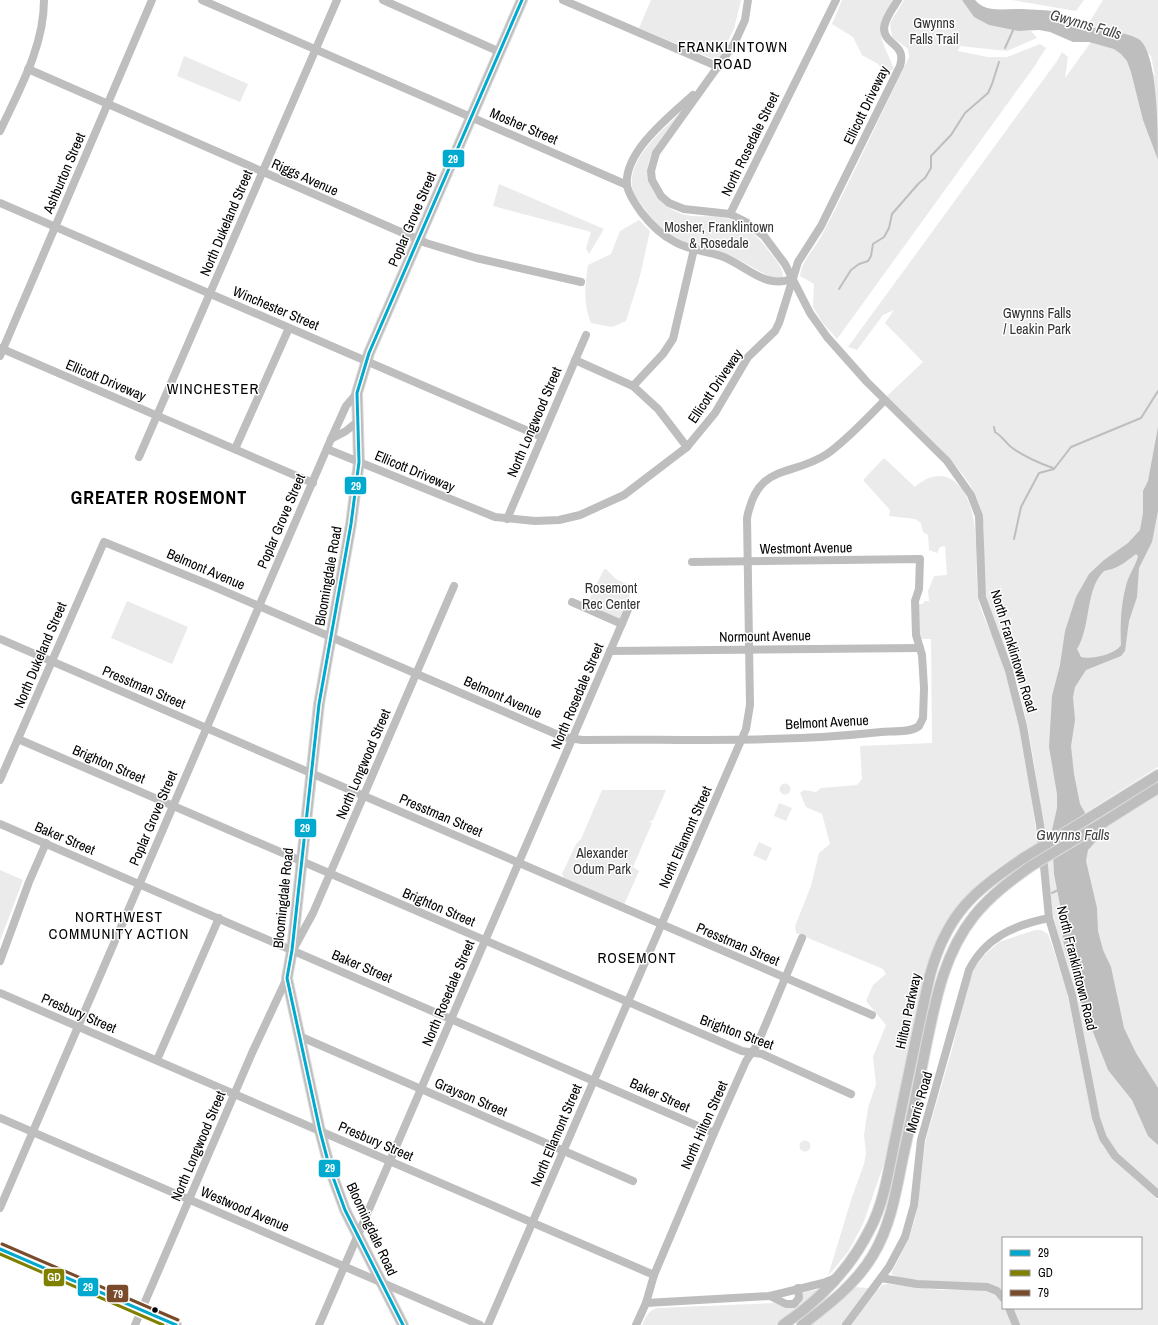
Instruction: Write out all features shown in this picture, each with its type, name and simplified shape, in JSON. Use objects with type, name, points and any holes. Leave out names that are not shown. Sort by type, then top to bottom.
[{"type":"main road","name":"Poplar Grove Street","points":[[366,361],[522,0]]},
{"type":"main road","name":"Bloomingdale Road","points":[[366,361],[357,393],[356,422],[359,462],[351,524],[319,704],[292,950],[287,978],[320,1131],[337,1189],[403,1325]]},
{"type":"main road","name":"Hilton Parkway","points":[[783,1325],[816,1300],[839,1277],[856,1255],[871,1228],[878,1211],[885,1186],[930,975],[942,941],[962,908],[975,893],[993,878],[1158,775]]},
{"type":"main road","name":"Hilton Parkway","points":[[802,1325],[856,1278],[873,1254],[883,1235],[896,1190],[936,1000],[947,963],[970,921],[985,903],[1000,889],[1031,866],[1158,788]]},
{"type":"main road","points":[[0,1249],[176,1325]]},
{"type":"street","points":[[0,131],[28,69],[39,39],[44,0]]},
{"type":"street","name":"Ashburton Street","points":[[1,351],[152,0]]},
{"type":"street","name":"Mosher Street","points":[[202,0],[627,185]]},
{"type":"street","name":"North Dukeland Street","points":[[139,457],[337,0]]},
{"type":"street","points":[[383,0],[500,52]]},
{"type":"street","points":[[563,0],[719,67]]},
{"type":"street","name":"North Franklintown Road","points":[[748,0],[748,9],[740,32],[719,67],[656,153],[651,170],[652,180],[661,196],[677,207],[695,211],[730,214],[746,222],[764,236],[793,278],[818,326],[885,400],[947,461],[965,483],[976,503],[979,516],[982,597],[1009,671],[1023,726],[1040,825],[1049,918],[1072,995],[1096,1118],[1103,1138],[1115,1156],[1158,1194]]},
{"type":"street","name":"North Rosedale Street","points":[[730,214],[836,0]]},
{"type":"street","name":"Ellicott Driveway","points":[[327,449],[479,512],[507,519],[535,521],[559,520],[593,510],[624,495],[642,483],[687,447],[715,413],[748,357],[775,331],[783,314],[798,262],[826,217],[900,66],[902,55],[901,51],[887,38],[884,29],[887,18],[898,0]]},
{"type":"street","name":"Riggs Avenue","points":[[28,69],[418,240],[476,258],[581,282]]},
{"type":"street","name":"North Franklintown Road","points":[[627,185],[632,162],[642,146],[676,110],[705,85]]},
{"type":"street","points":[[627,185],[634,202],[656,230],[674,242],[721,256],[772,282],[784,282],[793,278]]},
{"type":"street","name":"Winchester Street","points":[[0,203],[542,437]]},
{"type":"street","points":[[633,386],[664,354],[673,339],[694,249]]},
{"type":"street","points":[[235,449],[289,328]]},
{"type":"street","name":"North Longwood Street","points":[[507,519],[586,335]]},
{"type":"street","name":"Ellicott Driveway","points":[[1,351],[313,483]]},
{"type":"street","points":[[575,360],[633,386],[658,409],[687,447]]},
{"type":"street","name":"Poplar Grove Street","points":[[0,1208],[296,525],[331,439],[346,406],[357,393]]},
{"type":"street","name":"North Ellamont Street","points":[[488,1325],[746,729],[750,705],[747,518],[751,499],[761,484],[777,473],[825,455],[835,448],[885,400]]},
{"type":"street","points":[[331,439],[346,431],[356,422]]},
{"type":"street","name":"North Dukeland Street","points":[[0,780],[104,542]]},
{"type":"street","name":"Belmont Avenue","points":[[104,542],[331,636],[563,737],[572,739],[833,736],[911,729],[919,726],[923,718],[924,688],[920,648]]},
{"type":"street","name":"Westmont Avenue","points":[[692,562],[920,559],[919,589],[915,601],[916,635],[920,648]]},
{"type":"street","name":"North Longwood Street","points":[[292,950],[313,912],[330,874],[454,586]]},
{"type":"street","points":[[572,602],[622,624]]},
{"type":"street","name":"North Rosedale Street","points":[[319,1325],[630,605]]},
{"type":"street","name":"Presstman Street","points":[[0,639],[872,1015]]},
{"type":"street","name":"Normount Avenue","points":[[610,651],[920,648]]},
{"type":"street","name":"Brighton Street","points":[[18,739],[742,1051],[762,1054],[851,1094]]},
{"type":"street","name":"Baker Street","points":[[0,824],[714,1133]]},
{"type":"street","points":[[0,961],[29,882],[46,843]]},
{"type":"street","points":[[157,1060],[219,918]]},
{"type":"street","name":"Morris Road","points":[[846,1325],[898,1252],[909,1222],[915,1199],[921,1140],[969,970],[982,950],[1001,934],[1027,924],[1049,918]]},
{"type":"street","name":"North Hilton Street","points":[[636,1325],[646,1303],[654,1274],[714,1133],[746,1061],[757,1045],[802,938]]},
{"type":"street","name":"North Longwood Street","points":[[134,1325],[234,1094],[287,978]]},
{"type":"street","name":"Presbury Street","points":[[0,993],[654,1274]]},
{"type":"street","name":"Grayson Street","points":[[299,1036],[633,1181]]},
{"type":"street","name":"Westwood Avenue","points":[[0,1118],[480,1325]]},
{"type":"street","points":[[646,1303],[770,1296],[823,1283],[839,1277]]},
{"type":"street","points":[[880,1278],[917,1284],[987,1287],[997,1291],[1002,1297]]},
{"type":"street","points":[[770,1296],[790,1305],[794,1304],[799,1298],[798,1288]]},
{"type":"street","points":[[1010,1309],[1016,1325]]},
{"type":"green space","points":[[651,0],[741,0],[734,29],[718,61],[639,28]]},
{"type":"green space","name":"Gwynns Falls Trail","points":[[842,0],[895,0],[881,27],[882,40],[894,69],[885,73],[878,64],[862,55],[853,37],[832,24]]},
{"type":"green space","points":[[904,0],[972,0],[989,25],[1018,31],[1031,31],[1037,38],[1007,51],[960,46],[958,51],[988,57],[1007,57],[1040,44],[1046,48],[1034,67],[837,339],[822,322],[813,307],[814,284],[800,276],[801,270],[803,264],[820,238],[856,168],[909,57],[908,49],[892,37],[890,23]]},
{"type":"green space","points":[[1012,0],[1084,0],[1076,11]]},
{"type":"green space","name":"Gwynns Falls / Leakin Park","points":[[1103,0],[1158,0],[1158,767],[1044,839],[1034,764],[1024,708],[1016,678],[994,622],[987,599],[984,574],[983,523],[977,498],[971,486],[950,459],[887,396],[923,362],[885,323],[894,310],[883,315],[857,350],[848,347],[1057,61],[1062,52],[1068,57],[1065,78],[1094,38],[1138,52],[1155,76],[1151,56],[1132,37],[1087,26]]},
{"type":"green space","points":[[184,56],[248,84],[240,102],[177,76]]},
{"type":"green space","name":"Mosher, Franklintown & Rosedale","points":[[681,112],[651,155],[648,171],[649,181],[653,190],[665,205],[682,214],[729,219],[746,228],[761,241],[778,263],[783,273],[783,277],[780,280],[772,278],[732,257],[691,245],[672,237],[648,214],[635,195],[632,187],[632,176],[641,155],[648,145]]},
{"type":"green space","points":[[499,184],[604,229],[589,254],[586,248],[591,232],[493,206]]},
{"type":"green space","points":[[639,220],[650,231],[640,276],[626,321],[612,327],[591,323],[588,316],[585,294],[588,265],[611,254],[620,231]]},
{"type":"green space","points":[[884,458],[915,487],[919,483],[929,478],[940,476],[950,479],[955,482],[964,492],[970,505],[976,536],[979,603],[1000,656],[1015,706],[1025,757],[1038,843],[990,874],[979,883],[960,904],[944,928],[927,967],[886,1158],[863,1224],[848,1252],[828,1276],[852,1197],[864,1164],[866,1153],[864,1135],[868,1108],[876,1084],[873,1057],[886,1025],[866,1001],[873,985],[886,974],[883,969],[796,933],[795,926],[811,886],[819,853],[830,844],[822,814],[806,807],[800,793],[804,790],[816,792],[821,788],[857,785],[862,779],[860,746],[932,743],[931,639],[916,639],[916,604],[923,604],[924,601],[929,601],[928,591],[934,576],[947,575],[945,546],[940,547],[937,553],[929,550],[928,535],[923,532],[921,523],[915,519],[889,516],[890,510],[863,480]]},
{"type":"green space","name":"Rosemont Rec Center","points":[[604,569],[606,569],[616,579],[631,586],[629,600],[621,619],[587,604]]},
{"type":"green space","points":[[127,601],[188,627],[172,664],[111,638]]},
{"type":"green space","points":[[783,784],[787,784],[789,785],[789,793],[783,794],[780,791],[780,787]]},
{"type":"green space","name":"Alexander Odum Park","points":[[602,790],[666,790],[653,820],[649,822],[652,823],[633,867],[639,871],[624,905],[564,878],[562,874],[576,844],[581,839]]},
{"type":"green space","points":[[1158,793],[1158,1191],[1120,1159],[1108,1142],[1098,1117],[1077,1008],[1053,915],[1047,863]]},
{"type":"green space","points":[[779,803],[792,808],[786,821],[774,816]]},
{"type":"green space","points":[[759,842],[772,848],[766,861],[753,855]]},
{"type":"green space","points":[[0,870],[23,880],[0,941]]},
{"type":"green space","points":[[1035,930],[1041,930],[1048,934],[1066,987],[1093,1122],[1103,1146],[1115,1161],[1158,1200],[1158,1325],[1017,1325],[1010,1309],[1142,1309],[1142,1237],[1002,1237],[1002,1292],[1001,1291],[910,1280],[891,1274],[908,1240],[915,1219],[926,1139],[953,1046],[966,989],[974,969],[983,956],[999,942]]},
{"type":"green space","points":[[803,1141],[807,1141],[809,1142],[809,1150],[803,1151],[800,1148],[800,1144]]},
{"type":"green space","points":[[888,1284],[942,1290],[980,1290],[993,1293],[1002,1303],[1002,1309],[1005,1309],[1012,1325],[811,1325],[855,1287],[879,1289],[882,1285]]},
{"type":"green space","points":[[820,1289],[811,1299],[776,1325],[642,1325],[649,1313],[657,1308],[775,1303],[790,1308],[800,1304],[803,1292]]},
{"type":"water","name":"Gwynns Falls","points":[[962,0],[975,0],[991,9],[1040,10],[1055,12],[1063,14],[1083,25],[1122,33],[1140,40],[1146,49],[1154,78],[1157,114],[1158,160],[1143,120],[1131,72],[1127,61],[1121,54],[1114,49],[1089,42],[1073,42],[1050,32],[1039,30],[1018,31],[989,25],[974,17]]},
{"type":"water","name":"Gwynns Falls","points":[[1158,427],[1158,511],[1152,542],[1139,568],[1137,597],[1129,621],[1125,651],[1121,656],[1086,670],[1075,687],[1073,697],[1075,720],[1071,746],[1074,774],[1080,804],[1099,838],[1088,850],[1086,861],[1097,908],[1098,931],[1103,950],[1111,967],[1124,1028],[1136,1053],[1158,1088],[1158,1145],[1148,1136],[1132,1100],[1108,1070],[1080,999],[1068,959],[1063,940],[1061,910],[1054,874],[1052,830],[1057,808],[1057,794],[1049,747],[1052,696],[1060,665],[1065,631],[1076,597],[1089,574],[1104,560],[1128,543],[1140,530],[1143,513],[1143,491],[1148,481]],"holes":[[[1136,554],[1138,556],[1127,582],[1123,598],[1121,645],[1114,651],[1103,656],[1091,658],[1081,657],[1077,649],[1084,630],[1093,589],[1097,580],[1104,571],[1124,563]]]},
{"type":"waterway","points":[[1005,48],[1014,28]]},
{"type":"waterway","points":[[839,289],[851,270],[859,264],[868,261],[871,256],[873,244],[884,237],[889,228],[892,214],[925,178],[931,168],[931,156],[951,135],[965,113],[988,93],[999,62]]},
{"type":"waterway","points":[[1014,539],[1021,507],[1039,473],[1054,469],[1071,447],[1141,418],[1158,391]]},
{"type":"waterway","points":[[994,427],[995,432],[1000,435],[1011,447],[1031,459],[1053,468]]},
{"type":"waterway","points":[[1052,893],[1058,890]]},
{"type":"transit line","name":"29","points":[[403,1325],[345,1210],[330,1169],[320,1131],[287,978],[292,950],[319,704],[351,524],[359,462],[357,393],[369,353],[522,0]]},
{"type":"transit line","name":"79","points":[[2,1244],[178,1320]]},
{"type":"transit line","name":"29","points":[[0,1249],[176,1325]]},
{"type":"transit line","name":"GD","points":[[0,1254],[163,1325]]},
{"type":"district","name":"FRANKLINTOWN ROAD","points":[[733,54]]},
{"type":"district","name":"WINCHESTER","points":[[213,388]]},
{"type":"district","name":"GREATER ROSEMONT","points":[[159,497]]},
{"type":"district","name":"NORTHWEST COMMUNITY ACTION","points":[[119,924]]},
{"type":"district","name":"ROSEMONT","points":[[637,957]]}]
